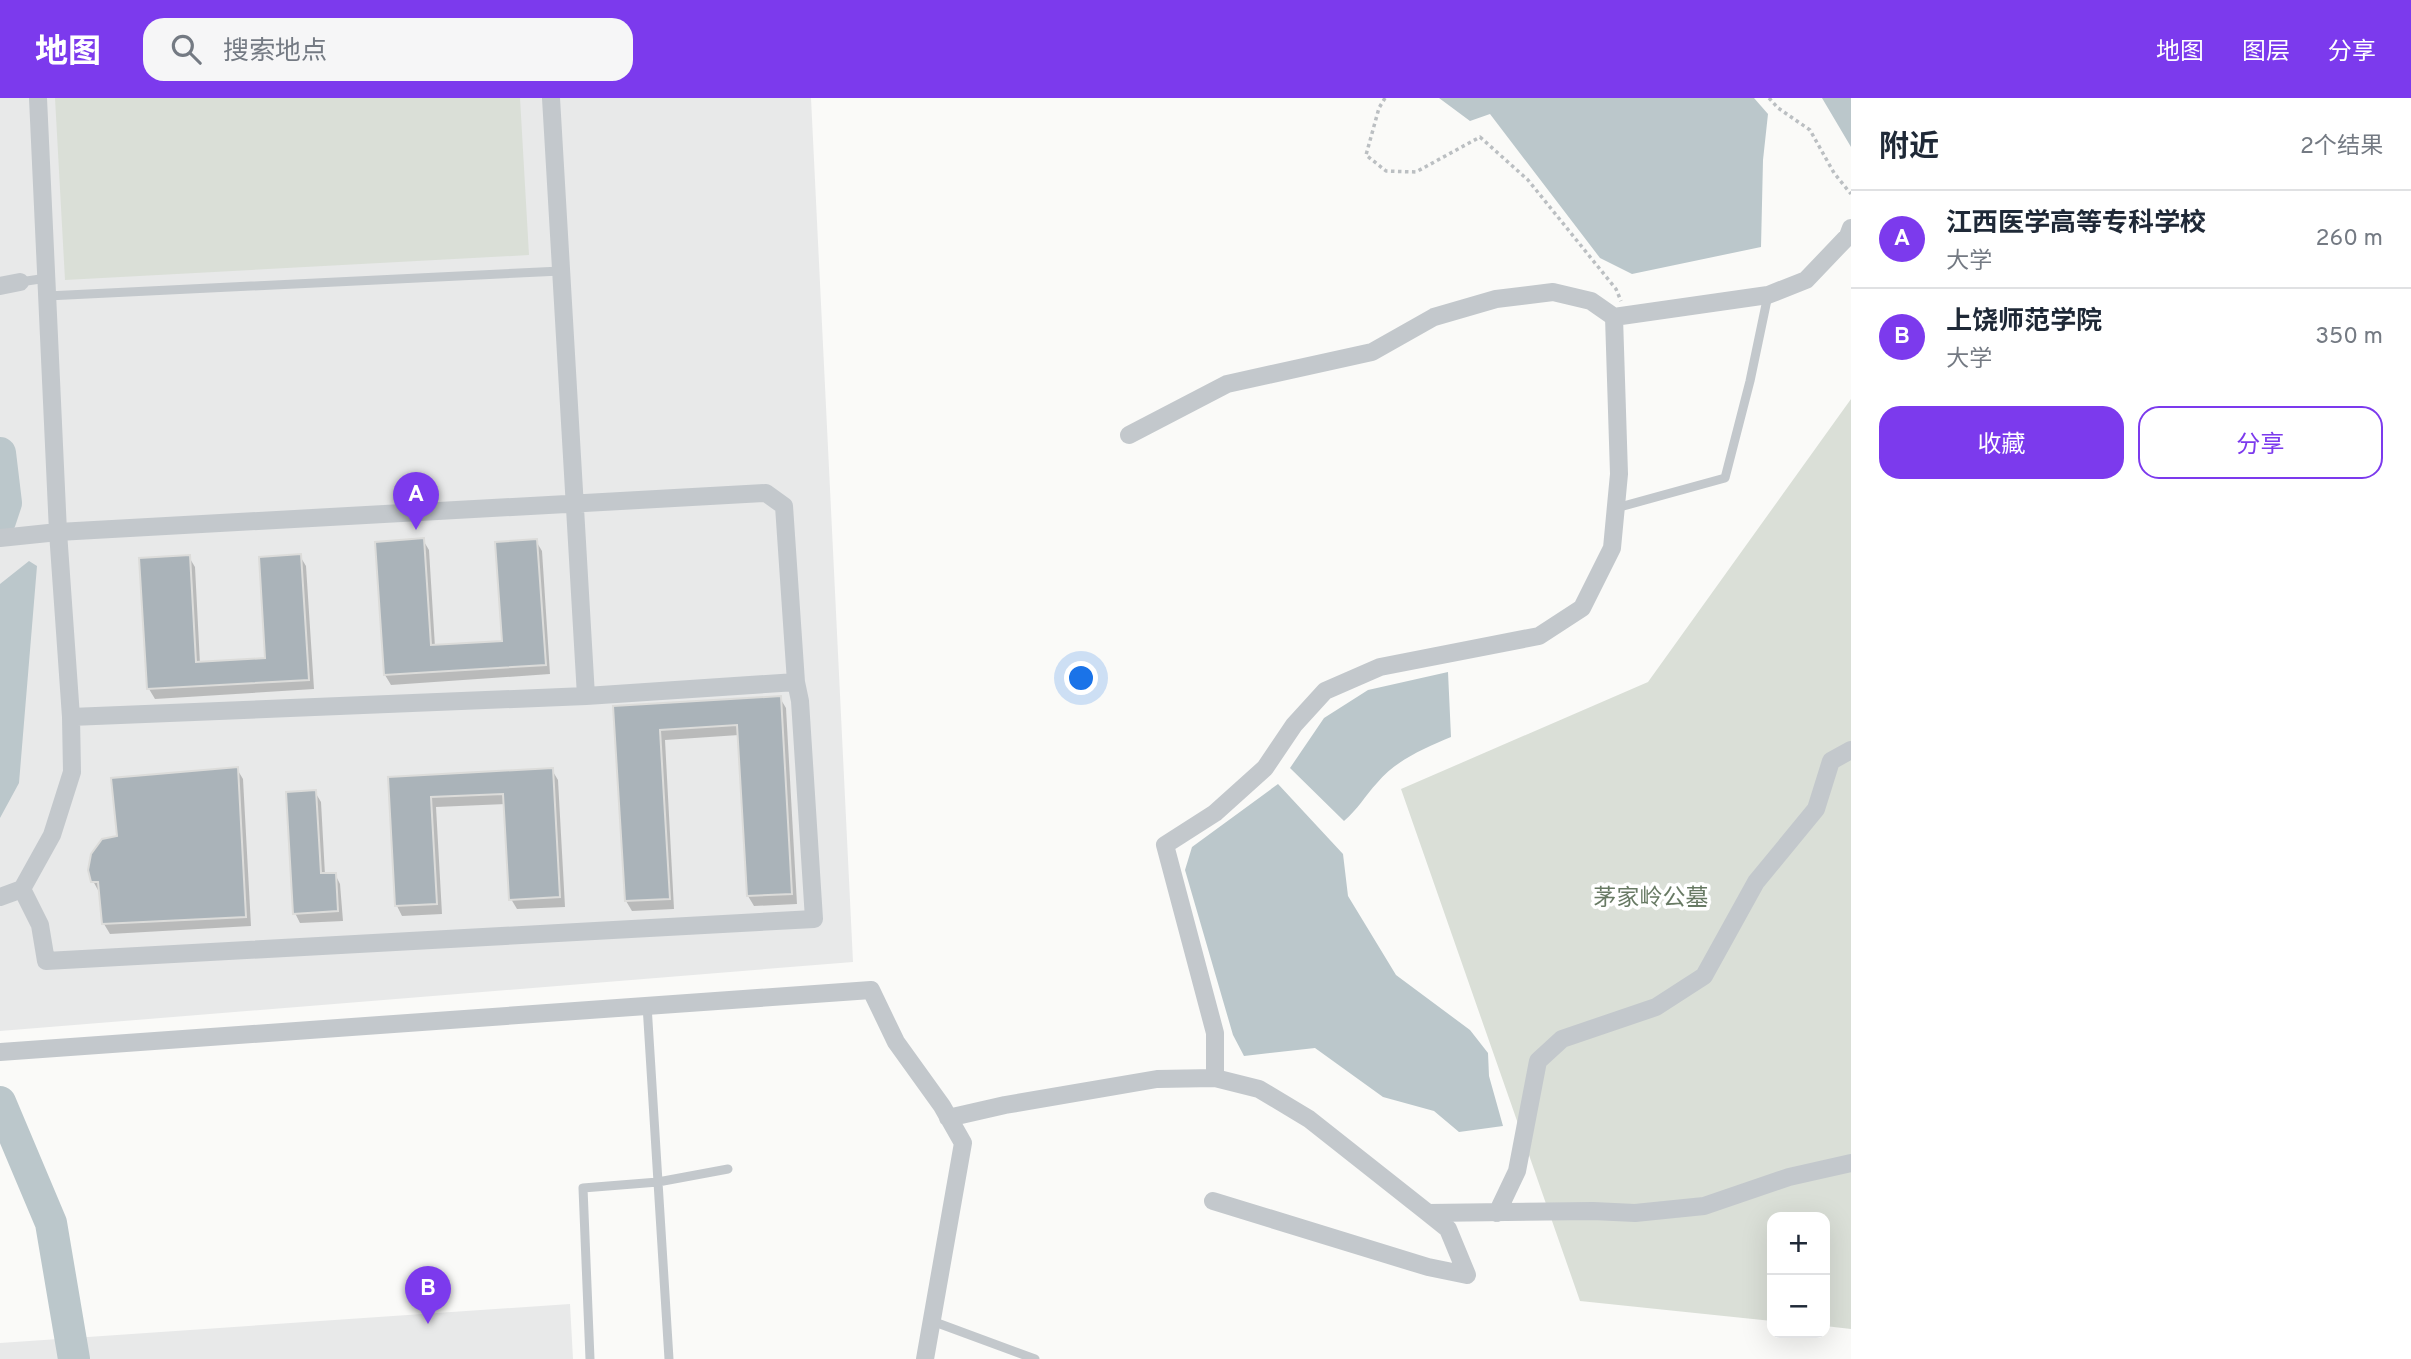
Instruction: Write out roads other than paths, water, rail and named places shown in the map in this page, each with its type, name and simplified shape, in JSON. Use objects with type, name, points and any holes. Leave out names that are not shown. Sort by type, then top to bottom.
[{"type":"street","points":[[0,897],[22,890],[52,835],[72,772],[38,98]]},
{"type":"street","points":[[551,98],[586,696]]},
{"type":"street","points":[[1129,435],[1227,384],[1372,352],[1434,317],[1496,299],[1553,292],[1591,301],[1620,317],[1768,295],[1806,280],[1848,236],[1851,228]]},
{"type":"street","points":[[0,286],[20,282]]},
{"type":"street","points":[[1215,1078],[1215,1033],[1165,845],[1215,813],[1265,768],[1294,725],[1325,691],[1380,667],[1539,636],[1582,608],[1612,548],[1619,474],[1620,317]]},
{"type":"street","points":[[0,538],[58,532],[766,493],[784,506],[814,919],[46,961],[40,925],[22,890]]},
{"type":"street","points":[[71,717],[586,696],[796,682]]},
{"type":"street","points":[[1497,1213],[1517,1171],[1538,1061],[1562,1039],[1656,1007],[1704,976],[1756,882],[1816,810],[1831,761],[1851,750]]},
{"type":"street","points":[[0,1052],[871,990],[895,1042],[963,1143],[925,1359]]},
{"type":"street","points":[[948,1118],[1006,1105],[1157,1079],[1215,1078],[1259,1089],[1309,1119],[1448,1229],[1467,1275],[1428,1267],[1213,1200]]},
{"type":"street","points":[[1428,1213],[1635,1213],[1704,1206],[1789,1177],[1851,1163]]},
{"type":"lane","points":[[47,296],[561,271]]},
{"type":"lane","points":[[20,282],[47,278]]},
{"type":"lane","points":[[1616,508],[1725,478],[1768,295]]},
{"type":"lane","points":[[647,1006],[669,1359]]},
{"type":"lane","points":[[590,1359],[583,1188],[658,1182],[728,1169]]},
{"type":"lane","points":[[932,1321],[1035,1359]]},
{"type":"waterway","points":[[0,453],[6,503],[0,521]]},
{"type":"waterway","points":[[0,1102],[51,1223],[74,1359]]},
{"type":"place","name":"江西医学高等专科学校","points":[[416,530]]},
{"type":"place","name":"上饶师范学院","points":[[428,1324]]},
{"type":"park label","name":"茅家岭公墓","points":[[1651,899]]}]
